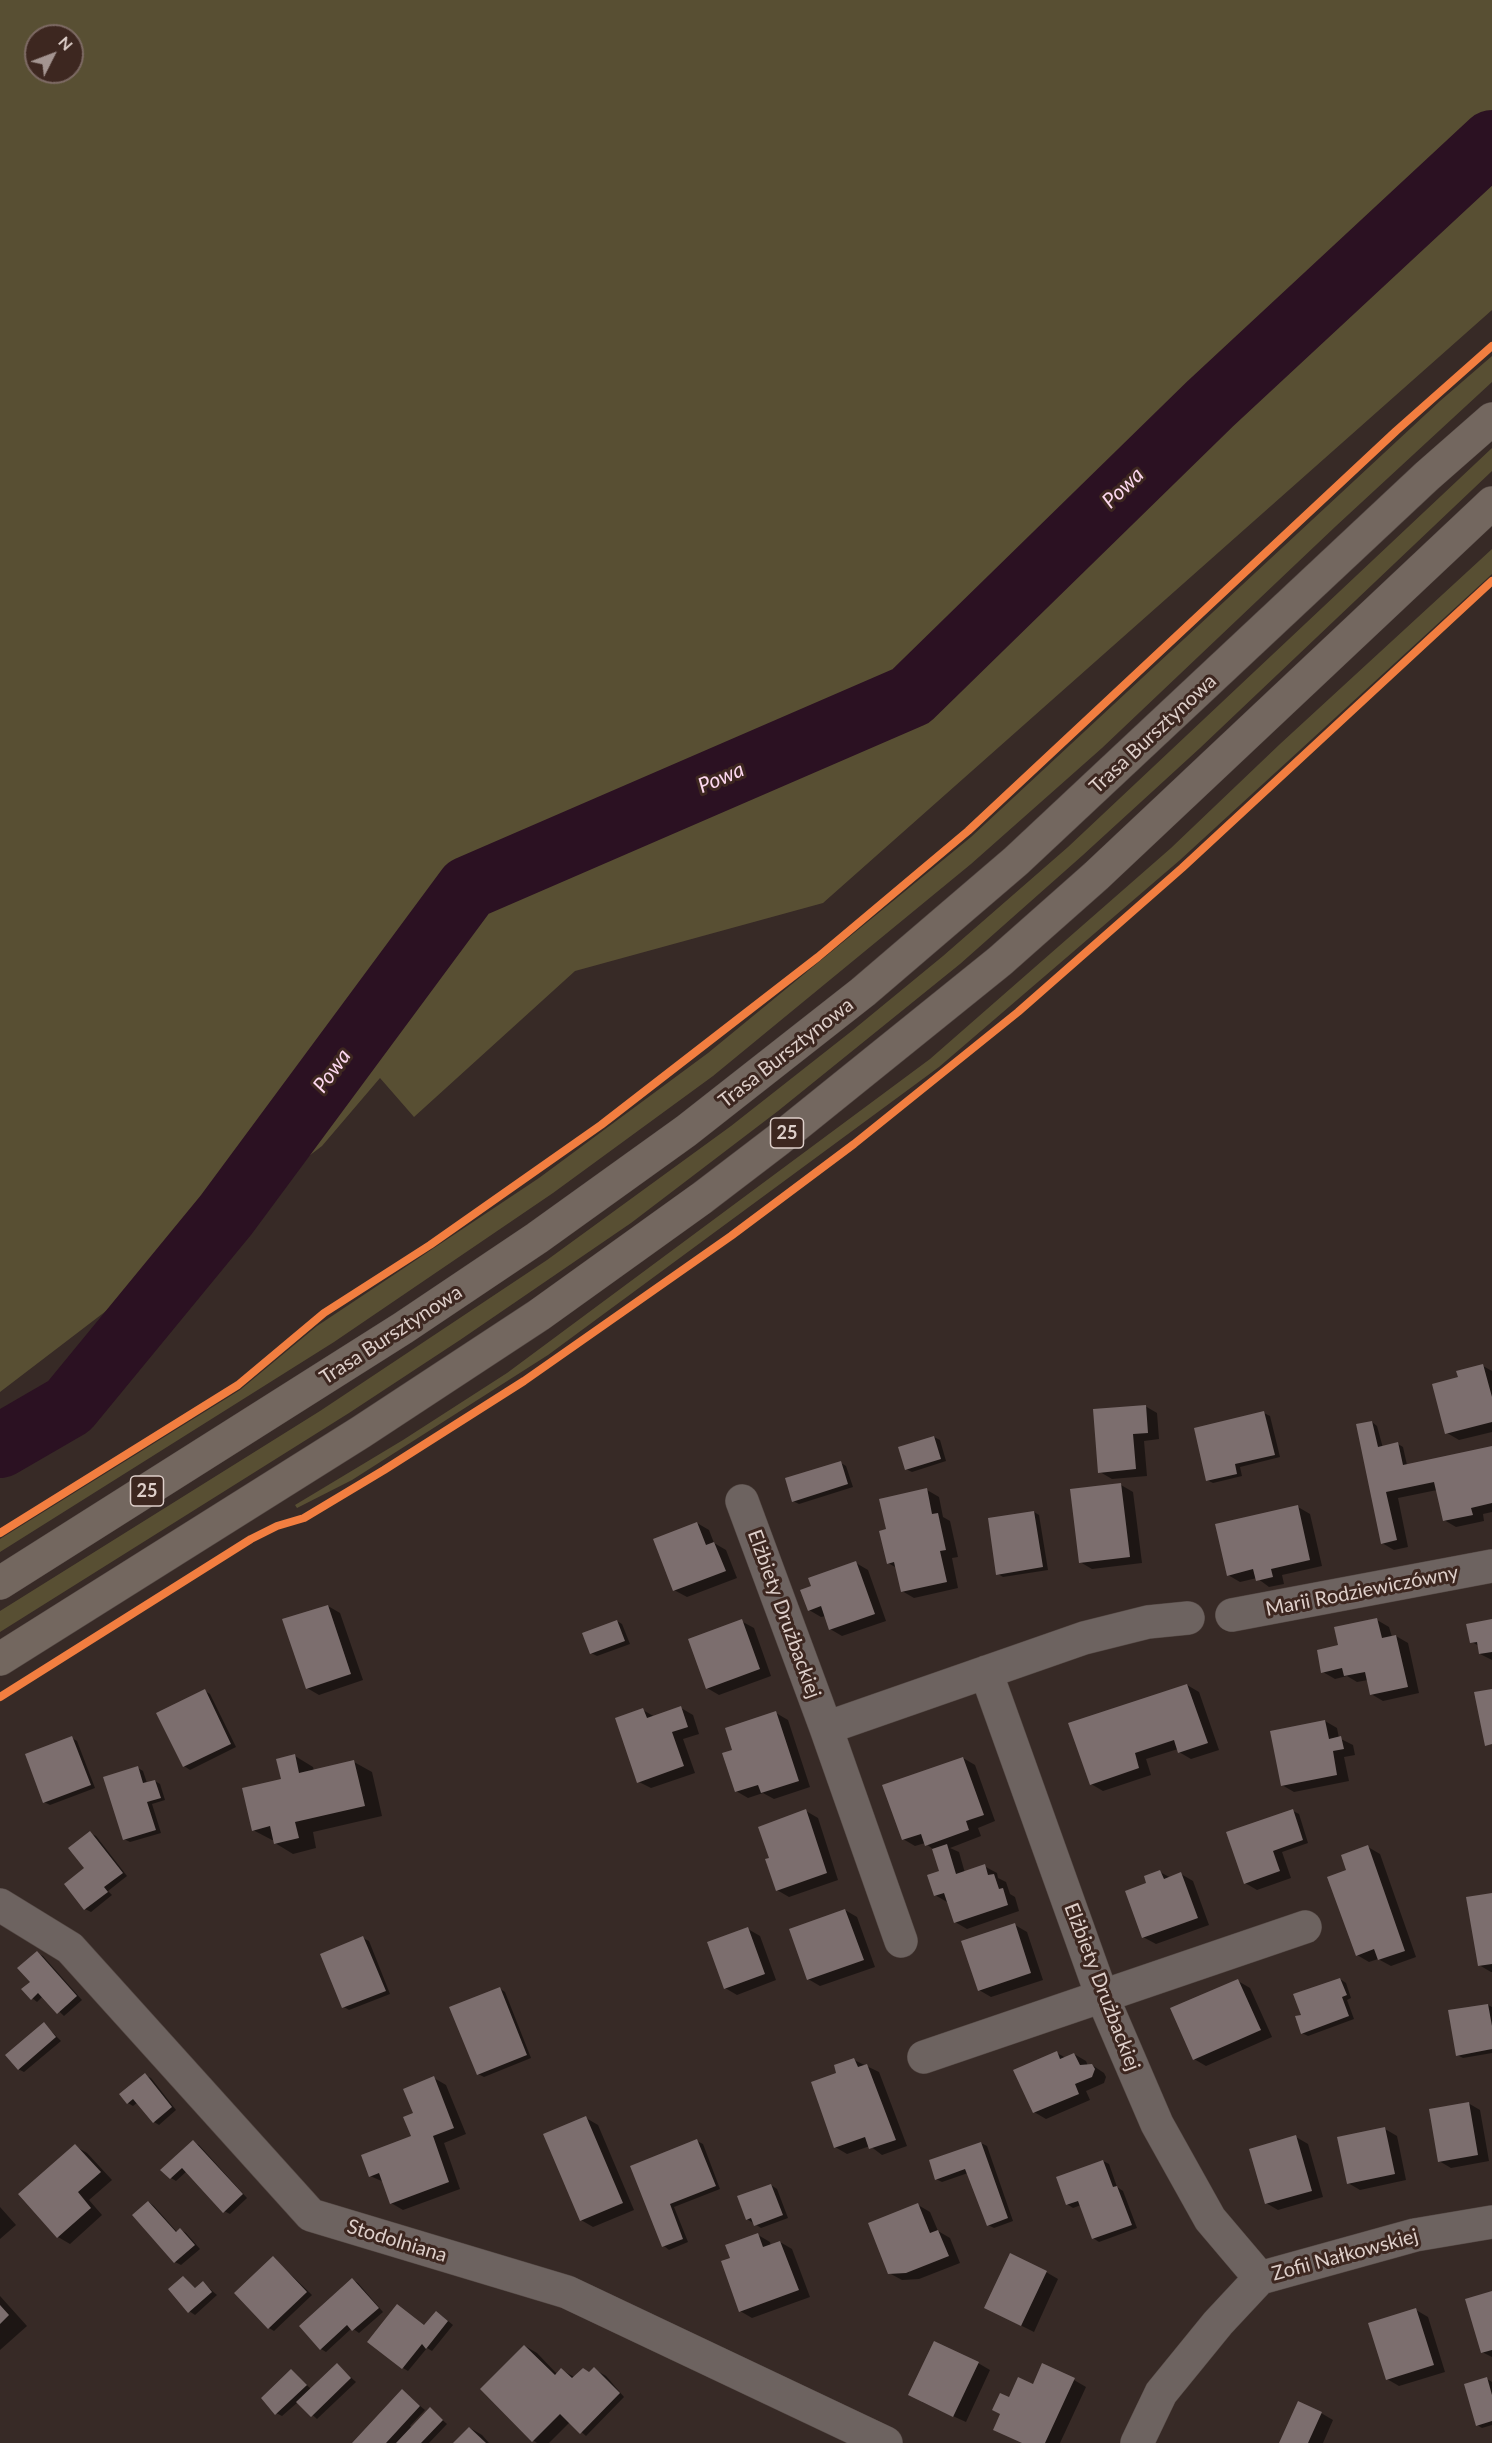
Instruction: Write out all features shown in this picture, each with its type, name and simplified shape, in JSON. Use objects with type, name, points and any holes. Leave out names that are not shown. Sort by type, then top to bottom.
[{"type":"main road","name":"Trasa Bursztynowa","points":[[0,1583],[403,1328],[537,1239],[686,1131],[863,992],[1016,861],[1427,476],[1492,419]]},
{"type":"main road","name":"25","points":[[0,1659],[361,1432],[539,1315],[778,1140],[1000,961],[1151,826],[1492,503]]},
{"type":"street","name":"Elżbiety Drużbackiej","points":[[742,1501],[826,1728],[901,1941]]},
{"type":"street","name":"Marii Rodziewiczówny","points":[[1232,1615],[1492,1566]]},
{"type":"street","points":[[826,1728],[1084,1638],[1148,1622],[1188,1618]]},
{"type":"street","name":"Elżbiety Drużbackiej","points":[[986,1672],[1102,1996],[1156,2124],[1210,2219],[1260,2278]]},
{"type":"street","name":"Stodolniana","points":[[0,1905],[70,1948],[311,2215],[567,2292],[886,2443]]},
{"type":"street","points":[[924,2056],[1305,1927]]},
{"type":"street","name":"Zofii Nałkowskiej","points":[[1137,2443],[1161,2394],[1218,2323],[1260,2278],[1415,2235],[1492,2222]]},
{"type":"shaded area","points":[[0,0],[1492,0],[1492,310],[823,903],[575,971],[414,1117],[380,1078],[322,1146],[0,1392]]},
{"type":"shaded area","points":[[1492,356],[1492,382],[1102,748],[971,864],[713,1076],[553,1193],[334,1342],[0,1552],[0,1539],[240,1390],[317,1326],[539,1178],[708,1053],[971,837],[1440,401]]},
{"type":"shaded area","points":[[1492,448],[1492,471],[1200,748],[960,964],[778,1111],[631,1223],[460,1340],[349,1413],[0,1632],[0,1611],[320,1411],[547,1260],[731,1126],[853,1030],[943,956],[1068,847]]},
{"type":"shaded area","points":[[1492,549],[1492,574],[1180,860],[939,1067],[548,1355],[352,1480],[297,1508],[295,1505],[403,1440],[507,1373],[930,1059],[1171,848],[1280,744]]},
{"type":"building","points":[[1483,1364],[1492,1397],[1492,1422],[1445,1434],[1432,1384],[1458,1377],[1456,1371]]},
{"type":"building","points":[[1146,1405],[1148,1433],[1133,1434],[1136,1469],[1098,1473],[1093,1409]]},
{"type":"building","points":[[1264,1411],[1275,1455],[1235,1464],[1237,1474],[1206,1481],[1194,1428]]},
{"type":"building","points":[[1372,1421],[1378,1447],[1398,1442],[1403,1465],[1492,1446],[1492,1503],[1471,1508],[1473,1515],[1443,1521],[1434,1482],[1386,1492],[1397,1540],[1381,1544],[1356,1424]]},
{"type":"building","points":[[934,1436],[941,1459],[905,1470],[898,1447]]},
{"type":"building","points":[[841,1461],[848,1484],[792,1502],[785,1478]]},
{"type":"building","points":[[1121,1483],[1130,1557],[1079,1563],[1070,1489]]},
{"type":"building","points":[[927,1488],[932,1514],[938,1513],[946,1550],[940,1551],[947,1582],[901,1592],[894,1562],[887,1564],[879,1531],[886,1529],[879,1499]]},
{"type":"building","points":[[1298,1505],[1310,1560],[1271,1569],[1273,1577],[1256,1581],[1253,1569],[1227,1576],[1215,1524]]},
{"type":"building","points":[[1034,1511],[1043,1567],[996,1575],[988,1518]]},
{"type":"building","points":[[697,1522],[706,1545],[714,1542],[726,1571],[673,1591],[653,1539]]},
{"type":"building","points":[[856,1561],[875,1614],[829,1630],[821,1606],[808,1611],[800,1590],[811,1586],[808,1578]]},
{"type":"building","points":[[328,1605],[351,1674],[306,1689],[282,1619]]},
{"type":"building","points":[[1377,1618],[1382,1638],[1396,1635],[1408,1687],[1370,1695],[1365,1672],[1344,1676],[1342,1668],[1321,1673],[1317,1650],[1338,1645],[1334,1627]]},
{"type":"building","points":[[742,1619],[760,1669],[706,1689],[688,1639]]},
{"type":"building","points":[[1492,1619],[1492,1652],[1479,1654],[1477,1642],[1470,1643],[1466,1624]]},
{"type":"building","points":[[617,1620],[625,1641],[590,1654],[582,1633]]},
{"type":"building","points":[[1187,1684],[1208,1743],[1178,1753],[1174,1740],[1135,1753],[1139,1768],[1090,1785],[1068,1723]]},
{"type":"building","points":[[205,1689],[231,1744],[183,1767],[156,1713]]},
{"type":"building","points":[[1492,1689],[1492,1744],[1485,1746],[1474,1692]]},
{"type":"building","points":[[681,1706],[688,1727],[672,1732],[684,1766],[637,1783],[615,1718],[643,1708],[647,1718]]},
{"type":"building","points":[[776,1711],[799,1781],[761,1793],[758,1785],[735,1792],[722,1753],[732,1750],[725,1728]]},
{"type":"building","points":[[1325,1720],[1329,1739],[1341,1736],[1344,1749],[1333,1751],[1337,1775],[1281,1786],[1270,1731]]},
{"type":"building","points":[[72,1736],[91,1785],[43,1803],[25,1754]]},
{"type":"building","points":[[295,1754],[299,1773],[354,1760],[365,1806],[295,1822],[299,1838],[274,1844],[270,1826],[252,1831],[242,1788],[281,1779],[276,1759]]},
{"type":"building","points":[[963,1757],[984,1815],[966,1821],[969,1830],[925,1846],[921,1834],[902,1840],[882,1785]]},
{"type":"building","points":[[138,1766],[143,1783],[155,1780],[161,1798],[147,1802],[156,1830],[123,1840],[103,1777]]},
{"type":"building","points":[[806,1809],[827,1873],[776,1891],[765,1859],[769,1858],[758,1827]]},
{"type":"building","points":[[1293,1809],[1303,1840],[1273,1851],[1280,1871],[1244,1884],[1226,1832]]},
{"type":"building","points":[[90,1831],[123,1873],[104,1887],[108,1892],[84,1910],[64,1884],[84,1868],[68,1848]]},
{"type":"building","points":[[947,1844],[956,1874],[985,1864],[988,1875],[994,1874],[999,1889],[1003,1888],[1008,1905],[954,1923],[944,1893],[934,1896],[927,1875],[939,1871],[932,1849]]},
{"type":"building","points":[[1368,1845],[1405,1951],[1378,1960],[1374,1949],[1356,1956],[1327,1877],[1346,1870],[1341,1855]]},
{"type":"building","points":[[1160,1870],[1164,1879],[1181,1872],[1198,1918],[1142,1938],[1125,1891],[1146,1883],[1144,1876]]},
{"type":"building","points":[[1492,1893],[1492,1964],[1478,1966],[1466,1897]]},
{"type":"building","points":[[845,1909],[864,1960],[807,1980],[789,1929]]},
{"type":"building","points":[[1015,1923],[1031,1973],[978,1991],[961,1941]]},
{"type":"building","points":[[748,1927],[765,1974],[724,1989],[707,1942]]},
{"type":"building","points":[[363,1936],[386,1991],[342,2008],[320,1954]]},
{"type":"building","points":[[37,1951],[77,1996],[57,2014],[38,1993],[31,2000],[21,1989],[30,1982],[17,1968]]},
{"type":"building","points":[[1340,1978],[1347,1995],[1342,1997],[1349,2016],[1301,2034],[1295,2016],[1301,2015],[1293,1994]]},
{"type":"building","points":[[1238,1979],[1261,2030],[1193,2060],[1170,2008]]},
{"type":"building","points":[[500,1987],[527,2055],[477,2075],[449,2007]]},
{"type":"building","points":[[1488,2004],[1492,2026],[1492,2049],[1456,2056],[1448,2010]]},
{"type":"building","points":[[44,2022],[56,2037],[18,2070],[5,2055]]},
{"type":"building","points":[[1057,2051],[1060,2059],[1074,2053],[1080,2065],[1092,2064],[1095,2069],[1092,2077],[1075,2084],[1079,2094],[1033,2113],[1013,2070]]},
{"type":"building","points":[[854,2058],[858,2067],[867,2064],[896,2140],[869,2149],[865,2137],[834,2148],[811,2082],[836,2073],[834,2065]]},
{"type":"building","points":[[145,2073],[172,2107],[153,2123],[133,2099],[127,2104],[119,2094]]},
{"type":"building","points":[[434,2076],[454,2128],[433,2136],[449,2182],[390,2204],[379,2173],[369,2177],[361,2155],[411,2136],[403,2117],[413,2113],[403,2089]]},
{"type":"building","points":[[1469,2102],[1478,2155],[1438,2162],[1429,2109]]},
{"type":"building","points":[[586,2116],[623,2203],[580,2221],[543,2134]]},
{"type":"building","points":[[1385,2127],[1395,2174],[1347,2184],[1337,2137]]},
{"type":"building","points":[[1296,2135],[1312,2191],[1265,2204],[1249,2149]]},
{"type":"building","points":[[697,2139],[716,2186],[670,2204],[683,2239],[662,2247],[630,2166]]},
{"type":"building","points":[[193,2140],[243,2194],[223,2213],[182,2168],[170,2179],[160,2170]]},
{"type":"building","points":[[981,2142],[1008,2218],[987,2226],[965,2169],[935,2180],[929,2160]]},
{"type":"building","points":[[75,2144],[101,2172],[78,2192],[91,2208],[57,2238],[18,2194]]},
{"type":"building","points":[[1103,2160],[1113,2187],[1117,2186],[1132,2225],[1092,2239],[1078,2201],[1066,2205],[1056,2177]]},
{"type":"building","points":[[771,2184],[783,2215],[754,2226],[751,2218],[746,2220],[737,2196]]},
{"type":"building","points":[[148,2201],[176,2232],[180,2228],[195,2245],[174,2263],[132,2215]]},
{"type":"building","points":[[918,2203],[930,2233],[938,2230],[949,2256],[906,2273],[888,2274],[868,2223]]},
{"type":"building","points":[[758,2233],[763,2247],[780,2241],[799,2290],[739,2312],[721,2261],[730,2258],[725,2245]]},
{"type":"building","points":[[1010,2253],[1047,2271],[1021,2326],[984,2308]]},
{"type":"building","points":[[273,2256],[307,2292],[268,2329],[234,2293]]},
{"type":"building","points":[[183,2276],[195,2288],[203,2281],[212,2292],[188,2313],[168,2289]]},
{"type":"building","points":[[352,2278],[379,2308],[352,2331],[347,2325],[320,2350],[299,2326]]},
{"type":"building","points":[[1492,2291],[1492,2350],[1481,2353],[1465,2299]]},
{"type":"building","points":[[397,2304],[424,2325],[436,2311],[448,2321],[426,2349],[422,2344],[402,2369],[367,2342]]},
{"type":"building","points":[[0,2305],[9,2315],[0,2324]]},
{"type":"building","points":[[1416,2308],[1434,2365],[1386,2380],[1368,2323]]},
{"type":"building","points":[[934,2341],[979,2362],[953,2417],[908,2395]]},
{"type":"building","points":[[524,2345],[555,2375],[561,2368],[572,2378],[583,2368],[589,2372],[594,2367],[620,2393],[580,2434],[560,2414],[532,2442],[480,2389]]},
{"type":"building","points":[[337,2363],[351,2378],[311,2417],[296,2402]]},
{"type":"building","points":[[1042,2363],[1075,2378],[1045,2443],[1022,2443],[993,2430],[1000,2414],[992,2410],[1000,2393],[1009,2397],[1018,2377],[1033,2384]]},
{"type":"building","points":[[291,2369],[307,2385],[275,2415],[261,2398]]},
{"type":"building","points":[[1487,2377],[1492,2395],[1492,2421],[1476,2426],[1464,2384]]},
{"type":"building","points":[[402,2389],[420,2406],[386,2443],[352,2443]]},
{"type":"building","points":[[1298,2401],[1322,2412],[1308,2443],[1279,2443]]},
{"type":"building","points":[[430,2407],[443,2420],[421,2443],[396,2443]]},
{"type":"building","points":[[469,2427],[486,2443],[453,2443]]},
{"type":"waterway","name":"Powa","points":[[0,1446],[69,1406],[226,1215],[468,888],[911,696],[1210,404],[1492,142]]},
{"type":"cycle path","points":[[0,1533],[238,1385],[324,1313],[430,1245],[601,1125],[818,957],[968,831],[1396,431],[1492,346]]},
{"type":"cycle path","points":[[0,1697],[251,1539],[277,1526],[304,1518],[524,1381],[731,1236],[854,1144],[1018,1012],[1182,868],[1492,581]]}]
